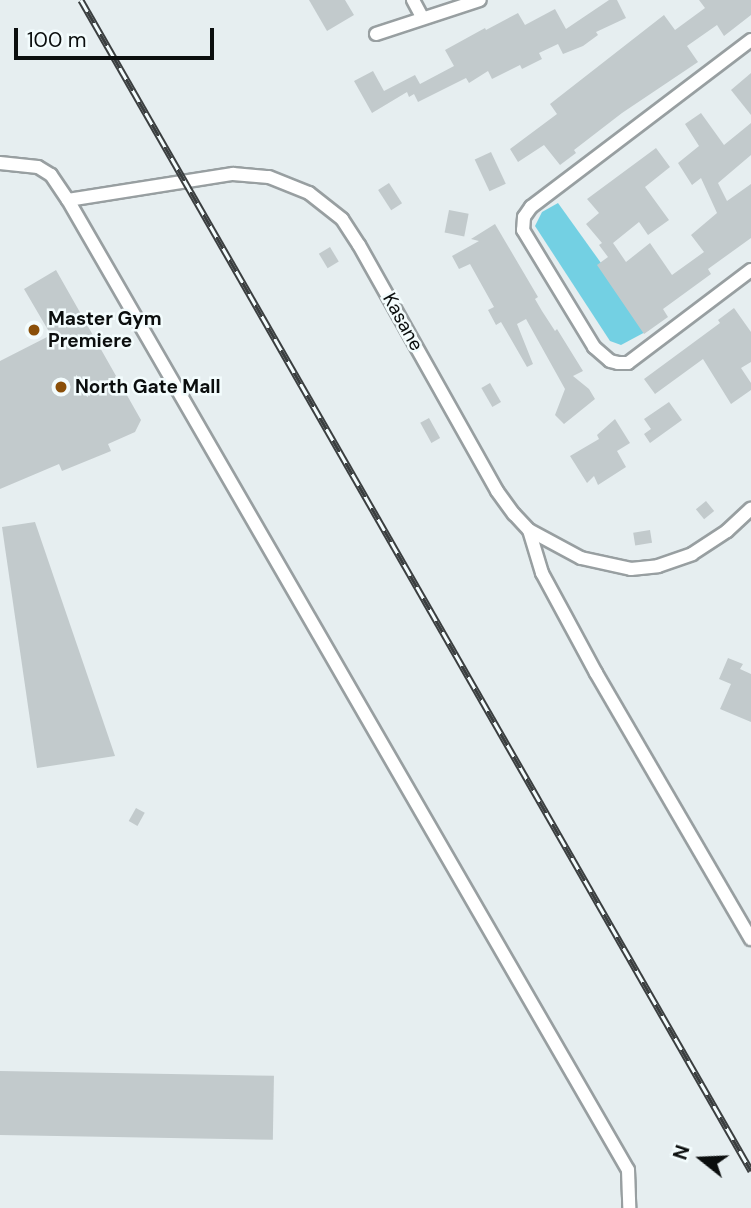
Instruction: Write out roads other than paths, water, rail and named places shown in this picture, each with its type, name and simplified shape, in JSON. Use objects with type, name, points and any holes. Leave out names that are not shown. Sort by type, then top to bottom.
[{"type":"street","points":[[413,0],[422,17]]},
{"type":"street","points":[[376,34],[480,0]]},
{"type":"street","points":[[751,40],[531,207],[524,217],[523,230],[594,347],[610,361],[618,363],[628,363],[751,270]]},
{"type":"street","points":[[0,163],[38,167],[51,175],[68,200],[617,1150],[628,1170],[629,1208]]},
{"type":"street","name":"Kasane","points":[[68,200],[251,174],[288,183],[317,198],[342,219],[359,245],[497,491],[529,530],[557,547],[593,562],[631,569],[658,566],[692,554],[727,531],[751,509]]},
{"type":"street","points":[[529,530],[542,573],[596,673],[751,939]]},
{"type":"railway","points":[[81,0],[751,1171]]},
{"type":"place","name":"Master Gym Premiere","points":[[34,330]]},
{"type":"place","name":"North Gate Mall","points":[[61,387]]}]
